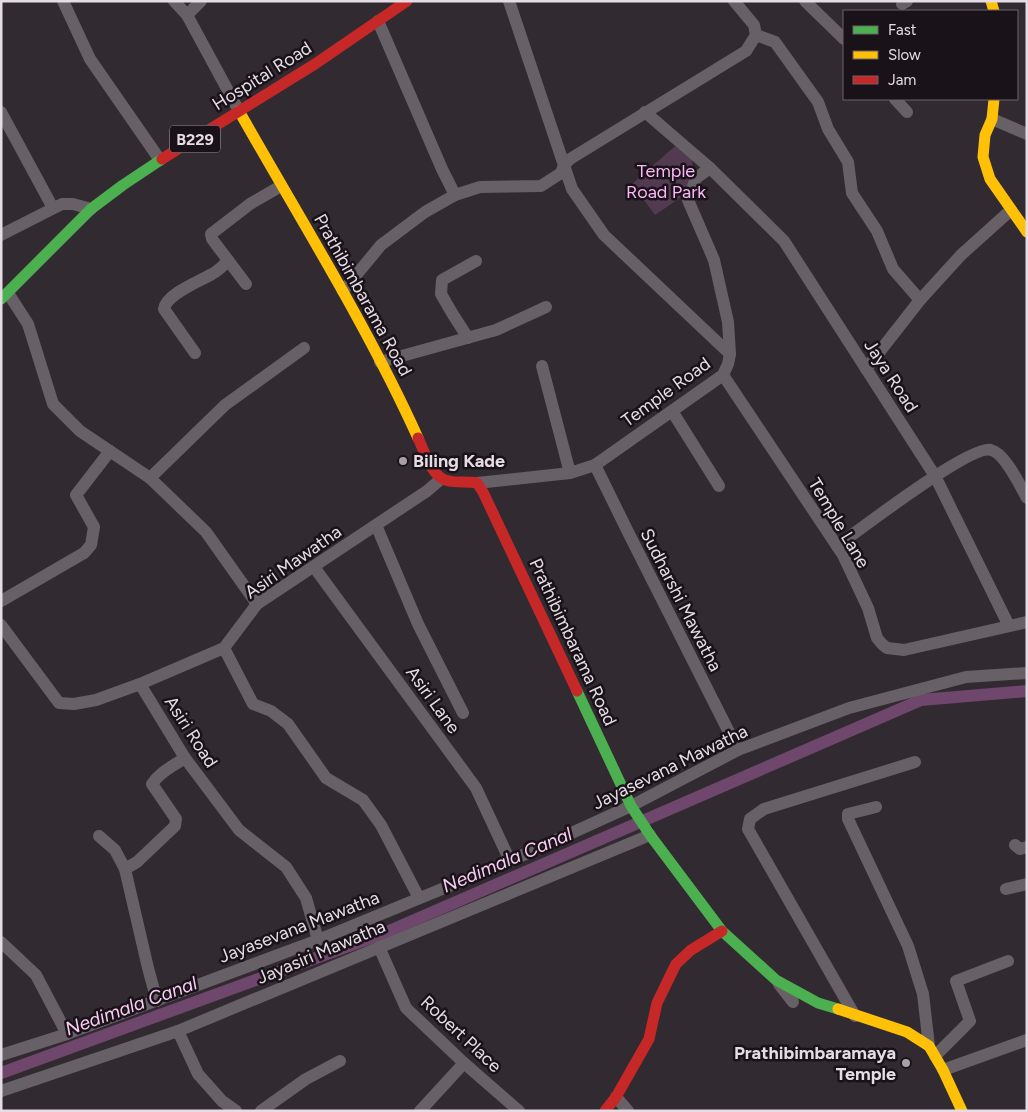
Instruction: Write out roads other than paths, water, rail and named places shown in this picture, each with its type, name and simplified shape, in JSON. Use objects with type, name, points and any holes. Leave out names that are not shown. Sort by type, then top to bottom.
[{"type":"street","points":[[63,1],[90,59],[160,160]]},
{"type":"street","points":[[174,1],[187,14],[239,112]]},
{"type":"street","points":[[187,14],[201,1]]},
{"type":"street","name":"Hospital Road","points":[[3,292],[91,209],[123,185],[315,64],[407,1]]},
{"type":"street","points":[[509,1],[572,189],[604,235],[730,354]]},
{"type":"street","points":[[343,291],[381,245],[425,212],[455,195],[480,187],[541,186],[561,174],[564,165],[570,159],[746,51],[756,35],[754,26],[734,1]]},
{"type":"street","points":[[806,1],[843,38]]},
{"type":"street","points":[[378,21],[455,195]]},
{"type":"street","points":[[756,35],[775,42],[818,102],[828,129],[848,162],[852,193],[878,231],[893,269],[920,300]]},
{"type":"street","points":[[896,100],[906,112]]},
{"type":"street","points":[[994,100],[992,119],[985,135],[983,158],[990,179],[1027,232]]},
{"type":"street","points":[[1,112],[53,208]]},
{"type":"street","name":"Prathibimbarama Road","points":[[239,112],[343,291],[406,411],[431,466],[441,479]]},
{"type":"street","name":"Jaya Road","points":[[645,112],[710,168],[784,240],[934,476],[1009,626]]},
{"type":"street","points":[[992,119],[1027,134]]},
{"type":"street","name":"Temple Road","points":[[477,483],[570,472],[595,465],[723,375],[730,354],[728,322],[714,260],[688,200],[696,178],[710,168]]},
{"type":"street","points":[[246,284],[228,262],[212,239],[211,234],[250,204],[281,186]]},
{"type":"street","points":[[1,235],[62,204],[73,204],[91,209]]},
{"type":"street","points":[[866,369],[920,300],[961,255],[1011,210]]},
{"type":"street","points":[[468,338],[441,294],[442,280],[476,261]]},
{"type":"street","points":[[195,353],[164,309],[164,304],[175,294],[214,273],[228,262]]},
{"type":"street","points":[[3,292],[28,324],[53,404],[80,432],[150,478],[206,532],[258,604]]},
{"type":"street","points":[[380,362],[496,330],[546,307]]},
{"type":"street","points":[[150,478],[225,405],[304,348]]},
{"type":"street","points":[[542,366],[570,472]]},
{"type":"street","name":"Temple Lane","points":[[723,375],[843,555],[868,608],[877,638],[882,644],[887,648],[904,650],[1027,622]]},
{"type":"street","points":[[672,410],[719,486]]},
{"type":"street","points":[[836,546],[934,476],[980,451],[991,450],[1002,457],[1027,498]]},
{"type":"street","points":[[1,601],[84,553],[92,545],[94,527],[76,495],[110,451]]},
{"type":"street","name":"Sudharshi Mawatha","points":[[595,465],[738,750]]},
{"type":"street","points":[[441,479],[451,482],[468,481],[477,483]]},
{"type":"street","name":"Asiri Mawatha","points":[[140,684],[224,648],[258,604],[427,491],[441,479]]},
{"type":"street","name":"Prathibimbarama Road","points":[[477,483],[510,547],[633,809],[722,931],[776,980],[818,1002],[906,1032],[932,1051],[962,1111]]},
{"type":"street","points":[[376,525],[418,624],[463,713]]},
{"type":"street","name":"Asiri Lane","points":[[314,567],[476,788],[510,862]]},
{"type":"street","points":[[1,625],[59,703],[74,704],[96,700],[140,684]]},
{"type":"street","points":[[224,648],[253,704],[271,710],[288,724],[326,778],[362,800],[381,825],[419,898]]},
{"type":"street","name":"Jayasevana Mawatha","points":[[1,1055],[67,1034],[318,940],[510,862],[633,809],[738,750],[848,708],[966,677],[1027,673]]},
{"type":"street","name":"Asiri Road","points":[[140,684],[185,758],[239,830],[286,868],[306,898],[318,940]]},
{"type":"street","points":[[125,869],[137,862],[175,826],[176,819],[152,784],[158,775],[185,758]]},
{"type":"street","points":[[855,1016],[748,829],[750,819],[764,809],[915,762]]},
{"type":"street","points":[[876,807],[848,814],[848,819],[908,946],[923,994],[932,1051],[970,1022],[956,981],[1008,962]]},
{"type":"street","name":"Jayasiri Mawatha","points":[[1,1091],[178,1031],[648,832]]},
{"type":"street","points":[[100,836],[115,850],[125,869],[157,1001]]},
{"type":"street","points":[[1006,889],[1027,884]]},
{"type":"street","points":[[605,1111],[616,1097],[649,1039],[657,1003],[676,964],[691,950],[722,931]]},
{"type":"street","points":[[1,942],[36,975],[67,1034]]},
{"type":"street","name":"Robert Place","points":[[379,947],[406,1008],[464,1063],[519,1111]]},
{"type":"street","points":[[776,980],[793,1002]]},
{"type":"street","points":[[178,1031],[198,1074],[222,1101],[236,1111]]},
{"type":"street","points":[[943,1070],[1027,1040]]},
{"type":"street","points":[[261,1111],[306,1079],[340,1061]]},
{"type":"street","points":[[420,1111],[464,1063]]},
{"type":"street","points":[[616,1097],[628,1111]]},
{"type":"waterway","name":"Nedimala Canal","points":[[1,1073],[387,932],[921,700],[1027,691]]},
{"type":"place","name":"Biling Kade","points":[[403,461]]},
{"type":"place","name":"Prathibimbaramaya Temple","points":[[906,1063]]},
{"type":"park label","name":"Temple Road Park","points":[[666,181]]}]
